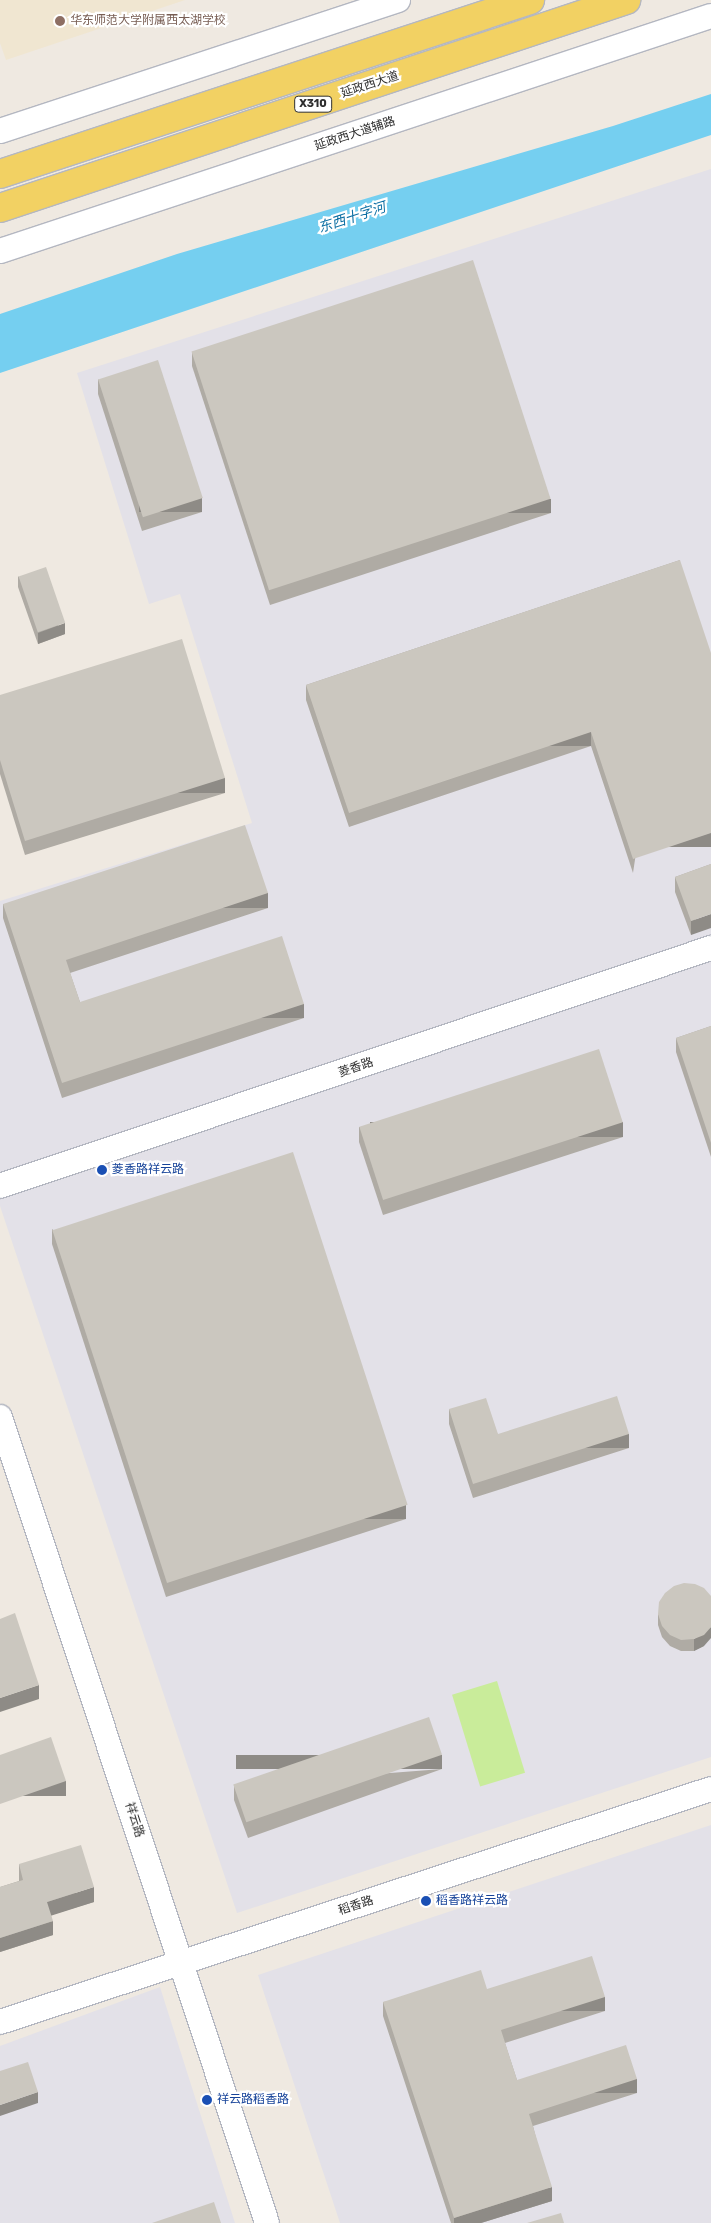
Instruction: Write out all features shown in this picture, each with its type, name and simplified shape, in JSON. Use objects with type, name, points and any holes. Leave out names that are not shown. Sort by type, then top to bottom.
[{"type":"main road","name":"X310","points":[[0,174],[530,0]]},
{"type":"main road","name":"延政西大道","points":[[0,208],[626,0]]},
{"type":"street","points":[[0,132],[398,0]]},
{"type":"street","name":"延政西大道辅路","points":[[0,251],[711,16]]},
{"type":"street","name":"菱香路","points":[[0,1186],[711,948]]},
{"type":"street","name":"祥云路","points":[[0,1416],[267,2223]]},
{"type":"street","name":"稻香路","points":[[0,2022],[711,1789]]},
{"type":"shaded area","name":"华东师范大学附属西太湖学校","points":[[0,0],[185,0],[6,60],[0,43]]},
{"type":"shaded area","points":[[711,169],[711,1757],[237,1913],[0,1206],[0,901],[252,823],[180,594],[149,604],[77,373]]},
{"type":"shaded area","points":[[711,1825],[711,2223],[340,2223],[258,1975]]},
{"type":"shaded area","points":[[160,1987],[235,2223],[0,2223],[0,2046]]},
{"type":"green space","points":[[497,1681],[525,1773],[480,1787],[452,1695]]},
{"type":"water","name":"东西十字河","points":[[711,94],[711,135],[0,373],[0,314],[177,254],[613,126]]},
{"type":"building","points":[[473,260],[551,499],[269,590],[191,351]]},
{"type":"building","points":[[158,360],[203,498],[143,517],[98,379]]},
{"type":"building","points":[[680,560],[711,653],[711,833],[633,859],[591,732],[349,813],[306,685]]},
{"type":"building","points":[[46,567],[65,623],[38,632],[19,576]]},
{"type":"building","points":[[182,639],[225,778],[25,841],[0,760],[0,695]]},
{"type":"building","points":[[245,825],[268,893],[66,960],[80,1002],[282,936],[304,1004],[62,1083],[3,904]]},
{"type":"building","points":[[711,864],[711,914],[691,921],[675,877]]},
{"type":"building","points":[[711,1026],[711,1143],[676,1038]]},
{"type":"building","points":[[599,1049],[623,1122],[383,1200],[359,1127]]},
{"type":"building","points":[[293,1152],[408,1505],[167,1583],[52,1230]]},
{"type":"building","points":[[617,1396],[629,1434],[473,1484],[449,1409],[486,1398],[498,1434]]},
{"type":"building","points":[[684,1583],[695,1584],[704,1588],[711,1596],[711,1627],[704,1635],[694,1639],[681,1640],[670,1635],[662,1626],[658,1614],[659,1602],[665,1593],[674,1586]]},
{"type":"building","points":[[15,1613],[39,1685],[0,1698],[0,1619]]},
{"type":"building","points":[[429,1717],[442,1755],[246,1822],[233,1784]]},
{"type":"building","points":[[51,1737],[66,1781],[0,1804],[0,1755]]},
{"type":"building","points":[[81,1845],[94,1887],[47,1902],[53,1921],[0,1938],[0,1887],[23,1880],[19,1864]]},
{"type":"building","points":[[592,1956],[605,1997],[501,2030],[517,2080],[626,2045],[637,2079],[529,2114],[552,2187],[454,2218],[383,2002],[481,1970],[487,1989]]},
{"type":"building","points":[[28,2062],[38,2092],[0,2105],[0,2071]]},
{"type":"building","points":[[214,2202],[221,2223],[152,2223]]},
{"type":"building","points":[[561,2213],[564,2223],[527,2223]]},
{"type":"place","name":"华东师范大学附属西太湖学校","points":[[60,21]]},
{"type":"place","name":"菱香路祥云路","points":[[102,1170]]},
{"type":"place","name":"稻香路祥云路","points":[[426,1901]]},
{"type":"place","name":"祥云路稻香路","points":[[207,2100]]}]
